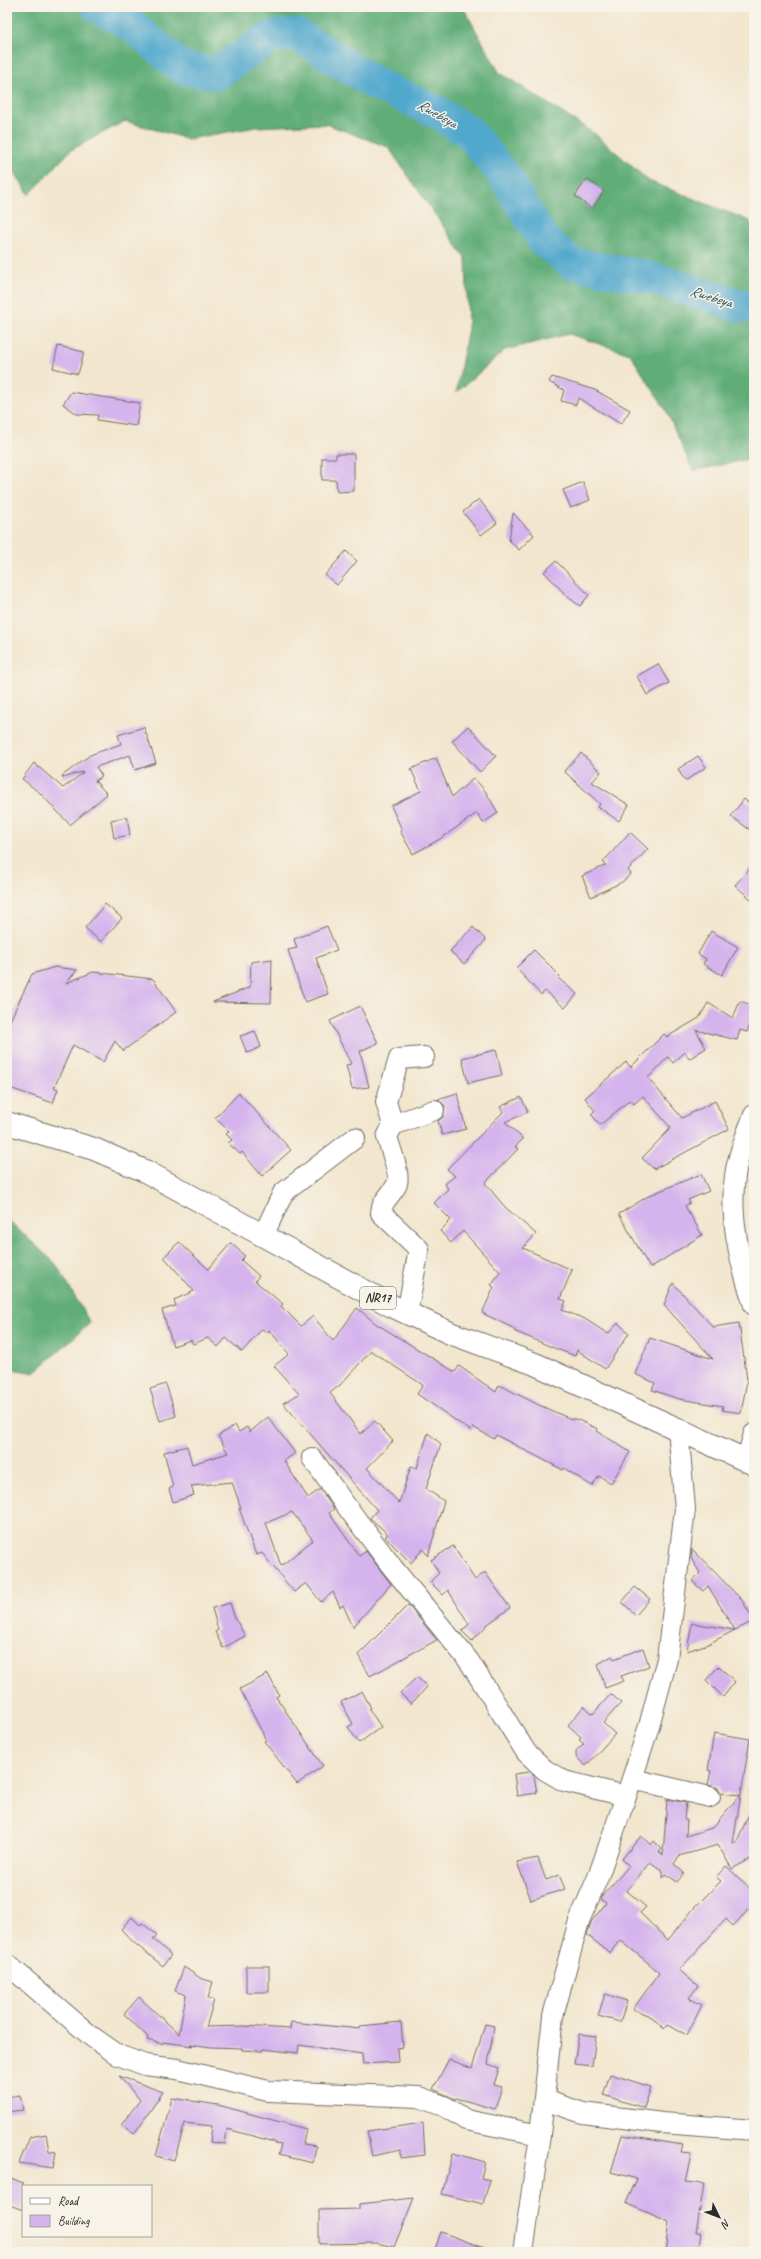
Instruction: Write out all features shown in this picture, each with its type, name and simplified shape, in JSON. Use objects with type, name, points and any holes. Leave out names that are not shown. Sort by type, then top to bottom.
[{"type":"main road","name":"NR17","points":[[7,1124],[94,1149],[145,1170],[263,1236],[407,1313],[450,1334],[535,1364],[750,1462]]},
{"type":"street","points":[[393,1125],[386,1102],[400,1059],[424,1057]]},
{"type":"street","points":[[407,1313],[419,1249],[381,1213],[382,1202],[397,1185],[397,1174],[387,1137],[393,1125],[434,1110]]},
{"type":"street","points":[[753,1118],[735,1175],[735,1219],[741,1266],[754,1305]]},
{"type":"street","points":[[263,1236],[283,1193],[355,1138]]},
{"type":"street","points":[[523,2252],[540,2135],[553,2016],[579,1921],[598,1877],[650,1726],[667,1659],[681,1561],[686,1509],[678,1428]]},
{"type":"street","points":[[750,1462],[754,1434]]},
{"type":"street","points":[[312,1458],[393,1568],[468,1661],[526,1752],[545,1770],[564,1781],[710,1797]]},
{"type":"street","points":[[7,1964],[91,2036],[118,2055],[145,2065],[177,2068],[268,2091],[419,2097],[446,2107],[466,2120],[540,2135]]},
{"type":"street","points":[[544,2100],[583,2113],[662,2123],[754,2130]]},
{"type":"green space","points":[[7,7],[463,7],[499,72],[595,134],[649,181],[750,221],[754,236],[754,458],[693,471],[666,410],[630,354],[569,334],[505,350],[456,393],[468,328],[466,259],[388,147],[326,124],[257,127],[188,139],[125,121],[71,150],[29,195],[7,160]]},
{"type":"green space","points":[[7,1219],[56,1264],[90,1323],[34,1373],[7,1368]]},
{"type":"building","points":[[587,179],[604,191],[592,209],[575,196]]},
{"type":"building","points":[[58,346],[84,352],[78,374],[53,368]]},
{"type":"building","points":[[552,377],[595,390],[630,410],[621,424],[578,398],[576,405],[561,401],[564,390],[549,382]]},
{"type":"building","points":[[71,392],[140,403],[136,426],[97,420],[98,415],[77,414],[63,404]]},
{"type":"building","points":[[336,454],[354,454],[354,491],[337,492],[336,480],[322,480],[322,458],[336,458]]},
{"type":"building","points":[[583,482],[590,500],[571,508],[563,490]]},
{"type":"building","points":[[479,499],[497,523],[481,535],[463,512]]},
{"type":"building","points":[[513,513],[534,535],[519,550],[509,540]]},
{"type":"building","points":[[346,551],[357,561],[337,585],[325,575]]},
{"type":"building","points":[[556,561],[589,595],[580,606],[568,597],[544,572]]},
{"type":"building","points":[[658,664],[669,683],[647,695],[637,676]]},
{"type":"building","points":[[468,726],[496,756],[480,772],[452,741]]},
{"type":"building","points":[[144,727],[156,763],[135,770],[130,755],[96,767],[102,776],[95,781],[107,794],[70,825],[40,793],[22,779],[34,763],[63,788],[83,773],[82,772],[63,778],[62,776],[90,755],[121,744],[118,735]]},
{"type":"building","points":[[581,753],[601,772],[592,782],[629,805],[619,821],[598,807],[600,804],[564,771]]},
{"type":"building","points":[[698,756],[706,767],[685,781],[678,769]]},
{"type":"building","points":[[436,758],[452,797],[474,778],[486,792],[498,813],[483,823],[477,813],[440,839],[413,854],[400,831],[402,830],[391,806],[421,791],[411,769]]},
{"type":"building","points":[[744,799],[754,807],[754,833],[731,816]]},
{"type":"building","points":[[127,817],[130,835],[114,838],[111,820]]},
{"type":"building","points":[[630,832],[648,849],[628,870],[631,874],[622,882],[591,897],[582,876],[606,865],[603,862]]},
{"type":"building","points":[[754,864],[754,902],[735,885]]},
{"type":"building","points":[[105,904],[122,918],[101,942],[85,928]]},
{"type":"building","points":[[327,926],[337,950],[316,958],[328,994],[305,1002],[288,950],[297,948],[294,939]]},
{"type":"building","points":[[473,927],[486,940],[464,964],[450,951]]},
{"type":"building","points":[[711,931],[738,947],[722,975],[703,964],[706,959],[698,954]]},
{"type":"building","points":[[534,950],[560,976],[558,978],[577,994],[565,1008],[545,991],[541,995],[516,968]]},
{"type":"building","points":[[272,959],[271,1003],[213,1002],[250,987],[251,962]]},
{"type":"building","points":[[55,967],[77,970],[66,983],[93,972],[153,979],[176,1012],[123,1051],[115,1041],[103,1062],[73,1045],[54,1088],[58,1089],[53,1103],[7,1087],[7,1027],[32,974]]},
{"type":"building","points":[[740,1001],[754,1006],[754,1029],[749,1027],[747,1032],[740,1030],[737,1040],[696,1030],[706,1048],[689,1059],[685,1052],[673,1063],[668,1057],[648,1078],[682,1118],[715,1101],[729,1129],[654,1169],[642,1158],[671,1128],[643,1096],[634,1104],[630,1100],[600,1125],[591,1114],[595,1111],[585,1098],[626,1062],[631,1067],[664,1034],[667,1037],[699,1018],[708,1003],[733,1018]]},
{"type":"building","points":[[360,1006],[378,1043],[360,1051],[369,1087],[352,1089],[346,1065],[351,1064],[330,1021]]},
{"type":"building","points":[[255,1031],[261,1047],[247,1053],[240,1036]]},
{"type":"building","points":[[496,1050],[502,1075],[468,1083],[462,1058]]},
{"type":"building","points":[[239,1093],[291,1150],[262,1176],[242,1152],[240,1154],[228,1143],[232,1140],[226,1134],[229,1131],[215,1118]]},
{"type":"building","points":[[457,1093],[466,1129],[442,1135],[438,1121],[443,1117],[445,1106],[438,1099]]},
{"type":"building","points":[[521,1097],[528,1112],[505,1122],[523,1139],[515,1147],[518,1149],[485,1183],[505,1207],[536,1234],[523,1248],[572,1270],[560,1299],[566,1301],[562,1310],[585,1319],[608,1334],[618,1323],[629,1333],[605,1369],[577,1350],[575,1356],[554,1348],[514,1331],[515,1329],[482,1313],[494,1287],[491,1285],[500,1272],[463,1231],[451,1243],[440,1231],[451,1220],[434,1203],[448,1189],[445,1184],[455,1176],[447,1169],[503,1112],[500,1107]]},
{"type":"building","points":[[701,1174],[709,1191],[688,1200],[690,1203],[685,1206],[702,1235],[650,1268],[619,1214],[650,1195]]},
{"type":"building","points":[[179,1242],[208,1269],[231,1243],[245,1256],[241,1260],[259,1276],[255,1281],[283,1304],[281,1306],[301,1326],[313,1316],[333,1341],[357,1308],[375,1323],[455,1372],[459,1366],[496,1392],[499,1385],[573,1420],[574,1418],[598,1429],[597,1431],[630,1452],[611,1483],[599,1476],[592,1486],[564,1468],[563,1470],[496,1435],[494,1439],[473,1427],[471,1431],[417,1394],[423,1385],[371,1351],[340,1385],[330,1393],[361,1434],[375,1421],[393,1441],[367,1468],[399,1503],[411,1466],[417,1468],[428,1433],[441,1444],[426,1489],[444,1501],[428,1556],[423,1549],[411,1563],[385,1537],[388,1534],[370,1518],[377,1510],[283,1403],[299,1394],[274,1366],[289,1354],[269,1330],[267,1333],[262,1329],[242,1352],[226,1338],[218,1347],[208,1338],[193,1344],[191,1340],[173,1346],[162,1310],[176,1306],[174,1300],[194,1291],[164,1257]]},
{"type":"building","points":[[673,1283],[713,1327],[739,1323],[747,1380],[741,1413],[722,1410],[723,1406],[679,1399],[652,1390],[655,1383],[635,1374],[650,1338],[713,1359],[664,1305]]},
{"type":"building","points":[[166,1384],[176,1416],[160,1421],[150,1389]]},
{"type":"building","points":[[268,1417],[295,1453],[284,1461],[308,1498],[320,1489],[334,1509],[329,1513],[359,1556],[366,1551],[391,1584],[353,1627],[343,1605],[340,1607],[333,1592],[321,1602],[306,1583],[294,1592],[262,1553],[256,1555],[239,1508],[241,1508],[232,1482],[191,1486],[194,1495],[173,1502],[169,1489],[173,1487],[164,1452],[187,1446],[192,1464],[228,1453],[218,1436],[235,1425],[239,1432],[247,1427],[250,1432]],"holes":[[[292,1512],[313,1540],[281,1566],[266,1523]]]},
{"type":"building","points":[[453,1546],[475,1580],[485,1572],[510,1608],[488,1624],[472,1641],[462,1631],[469,1624],[448,1590],[443,1595],[430,1582],[439,1573],[431,1560]]},
{"type":"building","points":[[692,1549],[742,1600],[754,1621],[735,1630],[708,1586],[703,1591],[692,1581],[700,1573],[691,1558]]},
{"type":"building","points":[[635,1587],[650,1599],[636,1615],[622,1602]]},
{"type":"building","points":[[230,1603],[234,1616],[245,1636],[223,1648],[215,1632],[218,1630],[212,1608]]},
{"type":"building","points":[[408,1605],[437,1640],[370,1676],[358,1655]]},
{"type":"building","points":[[692,1623],[735,1630],[708,1644],[687,1651]]},
{"type":"building","points":[[643,1648],[649,1666],[621,1676],[624,1681],[605,1688],[598,1664],[612,1656],[614,1659]]},
{"type":"building","points":[[719,1666],[735,1682],[723,1697],[706,1680]]},
{"type":"building","points":[[268,1674],[279,1695],[276,1697],[323,1766],[297,1784],[264,1741],[266,1740],[240,1689]]},
{"type":"building","points":[[417,1677],[427,1687],[411,1704],[400,1693]]},
{"type":"building","points":[[362,1691],[371,1708],[369,1709],[381,1727],[359,1743],[348,1727],[353,1724],[341,1702]]},
{"type":"building","points":[[611,1694],[621,1703],[603,1723],[615,1734],[586,1766],[576,1757],[576,1751],[584,1743],[579,1739],[581,1737],[568,1725],[584,1706],[593,1714]]},
{"type":"building","points":[[714,1733],[750,1739],[733,1843],[736,1843],[754,1803],[754,1857],[732,1869],[718,1845],[679,1856],[674,1864],[684,1873],[677,1882],[666,1874],[663,1878],[663,1871],[650,1862],[627,1891],[646,1907],[640,1913],[668,1940],[695,1907],[721,1881],[716,1877],[726,1866],[754,1892],[754,1904],[733,1926],[726,1919],[679,1970],[698,1986],[689,1998],[702,2005],[687,2035],[667,2025],[664,2029],[652,2017],[633,2009],[659,1973],[652,1966],[620,1940],[610,1953],[587,1935],[591,1922],[606,1903],[601,1899],[603,1895],[629,1866],[622,1859],[641,1836],[651,1845],[654,1841],[662,1849],[659,1852],[663,1855],[667,1799],[686,1803],[684,1820],[687,1820],[686,1836],[712,1828],[740,1795],[720,1793],[718,1788],[708,1785],[711,1771],[708,1770]]},
{"type":"building","points":[[530,1772],[534,1776],[537,1793],[517,1796],[514,1774]]},
{"type":"building","points":[[538,1858],[546,1880],[559,1875],[565,1889],[531,1900],[517,1862]]},
{"type":"building","points":[[132,1917],[140,1925],[142,1923],[157,1935],[153,1939],[171,1955],[163,1966],[133,1942],[121,1929]]},
{"type":"building","points":[[246,1966],[269,1966],[269,1992],[246,1992]]},
{"type":"building","points":[[184,1967],[200,1978],[213,1982],[208,1998],[214,2000],[206,2027],[244,2026],[290,2029],[291,2022],[360,2029],[360,2026],[401,2022],[403,2047],[397,2048],[398,2062],[363,2064],[362,2054],[299,2045],[298,2053],[263,2049],[262,2051],[242,2050],[242,2048],[211,2047],[190,2044],[193,2046],[163,2042],[162,2044],[147,2040],[148,2037],[124,2014],[139,1997],[179,2034],[186,1995],[175,1991]]},
{"type":"building","points":[[605,1994],[627,2001],[620,2022],[598,2016]]},
{"type":"building","points":[[485,2024],[494,2026],[488,2064],[499,2068],[494,2085],[502,2087],[495,2109],[456,2098],[455,2099],[433,2089],[449,2059],[472,2069]]},
{"type":"building","points":[[579,2034],[596,2036],[592,2066],[574,2064]]},
{"type":"building","points":[[610,2074],[651,2087],[644,2108],[603,2095]]},
{"type":"building","points":[[119,2076],[163,2092],[134,2134],[121,2125],[140,2100]]},
{"type":"building","points":[[20,2095],[23,2110],[7,2112],[7,2097]]},
{"type":"building","points":[[172,2098],[218,2105],[306,2129],[303,2144],[316,2146],[313,2163],[278,2155],[281,2145],[275,2144],[275,2142],[227,2129],[225,2144],[210,2142],[212,2126],[185,2123],[174,2161],[156,2156]]},
{"type":"building","points":[[423,2123],[425,2155],[401,2158],[401,2150],[372,2156],[367,2131]]},
{"type":"building","points":[[46,2134],[49,2151],[56,2152],[53,2168],[19,2163],[30,2137]]},
{"type":"building","points":[[622,2135],[683,2145],[681,2153],[691,2154],[685,2182],[704,2184],[696,2233],[701,2233],[698,2252],[665,2252],[669,2222],[626,2203],[637,2179],[611,2172]]},
{"type":"building","points":[[453,2153],[485,2162],[481,2178],[490,2180],[483,2204],[442,2194]]},
{"type":"building","points":[[11,2178],[23,2183],[22,2210],[7,2204],[7,2187]]},
{"type":"building","points":[[414,2198],[394,2247],[376,2243],[319,2244],[319,2210],[359,2209],[359,2204]]},
{"type":"building","points":[[441,2232],[490,2250],[490,2252],[434,2252]]},
{"type":"waterway","name":"Rwebeya","points":[[98,7],[130,24],[182,68],[215,74],[271,37],[296,34],[376,84],[437,112],[470,133],[504,175],[544,241],[573,264],[648,277],[741,306],[754,305]]}]
